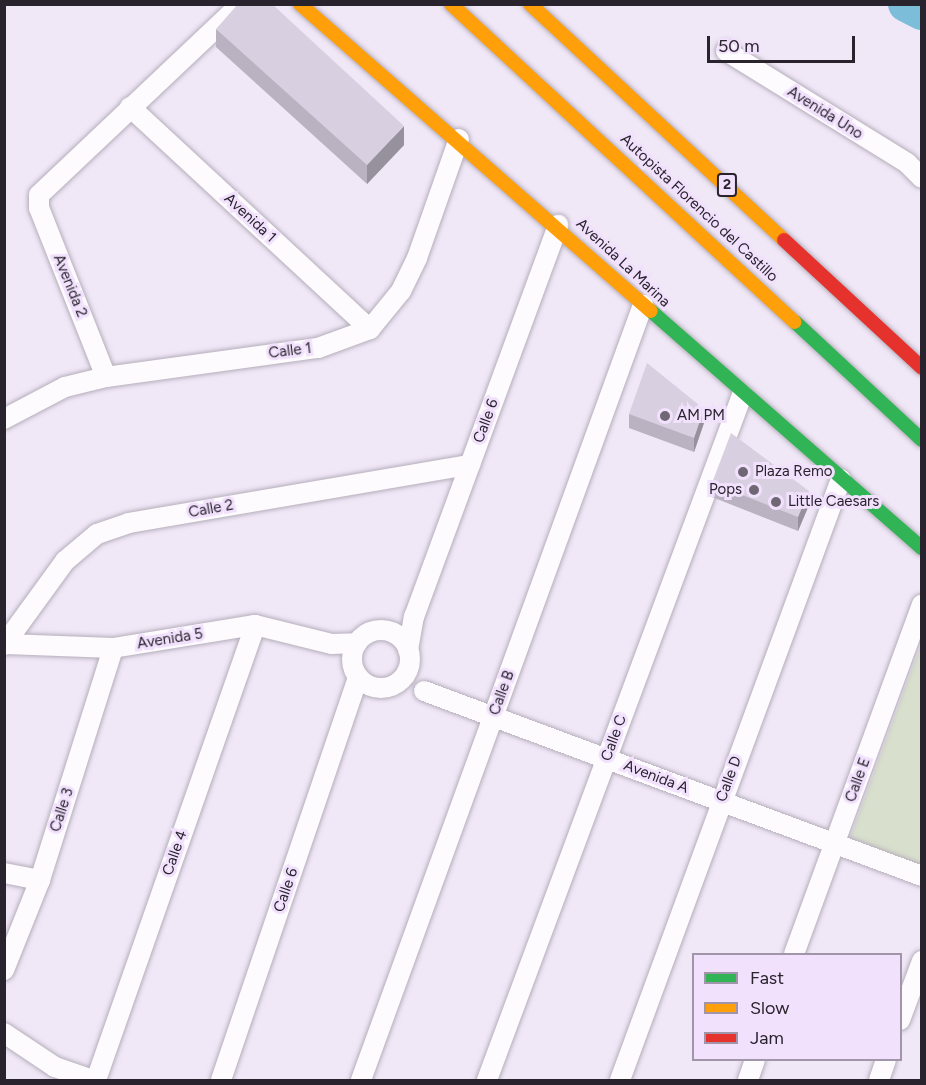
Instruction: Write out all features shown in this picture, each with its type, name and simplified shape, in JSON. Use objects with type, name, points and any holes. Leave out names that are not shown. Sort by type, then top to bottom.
[{"type":"main road","name":"Avenida La Marina","points":[[300,4],[558,225],[742,395],[921,548]]},
{"type":"main road","name":"Autopista Florencio del Castillo","points":[[451,4],[839,359],[921,440]]},
{"type":"main road","name":"2","points":[[530,4],[921,368]]},
{"type":"main road","points":[[839,359],[901,443]]},
{"type":"street","points":[[130,107],[241,4]]},
{"type":"street","name":"Avenida Uno","points":[[726,51],[907,163],[921,178]]},
{"type":"street","name":"Avenida 2","points":[[106,377],[39,208],[39,195],[130,107]]},
{"type":"street","name":"Avenida 1","points":[[130,107],[370,329]]},
{"type":"street","points":[[370,329],[401,291],[417,258],[459,139]]},
{"type":"street","name":"Calle 6","points":[[408,650],[414,617],[558,225]]},
{"type":"street","name":"Calle B","points":[[361,1080],[643,305]]},
{"type":"street","name":"Calle 1","points":[[4,419],[66,387],[106,377],[318,348],[370,329]]},
{"type":"street","name":"Calle C","points":[[487,1080],[742,395]]},
{"type":"street","name":"Calle 2","points":[[5,644],[64,561],[98,534],[129,523],[470,465]]},
{"type":"street","name":"Calle D","points":[[620,1080],[841,479]]},
{"type":"street","name":"Calle E","points":[[794,953],[921,604]]},
{"type":"street","points":[[360,676],[357,643],[371,632],[389,632],[414,617]]},
{"type":"street","name":"Avenida 5","points":[[5,644],[113,648],[255,625],[332,644],[357,643]]},
{"type":"street","name":"Calle 4","points":[[94,1080],[255,625]]},
{"type":"street","points":[[332,644],[360,676],[398,683],[408,668],[408,650],[389,632]]},
{"type":"street","name":"Calle 3","points":[[4,970],[40,879],[113,648]]},
{"type":"street","name":"Calle 6","points":[[221,1080],[360,676]]},
{"type":"street","name":"Avenida A","points":[[424,692],[921,876]]},
{"type":"street","points":[[4,873],[40,879]]},
{"type":"street","points":[[902,1014],[921,961]]},
{"type":"street","points":[[4,1033],[46,1062],[94,1080]]},
{"type":"street","points":[[748,1080],[754,1061]]},
{"type":"street","points":[[879,1080],[885,1061]]},
{"type":"green space","points":[[921,644],[921,865],[850,838]]},
{"type":"building","points":[[238,4],[272,4],[404,126],[367,165],[216,29]]},
{"type":"building","name":"AM PM","points":[[647,363],[704,409],[694,438],[629,414]]},
{"type":"building","name":"Plaza Remo","points":[[731,433],[809,491],[798,517],[712,483]]},
{"type":"waterway","points":[[906,4],[922,12]]},
{"type":"traffic: fast","points":[[651,311],[922,548]]},
{"type":"traffic: fast","points":[[795,322],[922,440]]},
{"type":"traffic: slow","points":[[300,4],[651,311]]},
{"type":"traffic: slow","points":[[451,4],[795,322]]},
{"type":"traffic: slow","points":[[530,4],[784,240]]},
{"type":"traffic: jam","points":[[784,240],[922,368]]},
{"type":"place","name":"AM PM","points":[[665,416]]},
{"type":"place","name":"Plaza Remo","points":[[743,472]]},
{"type":"place","name":"Pops","points":[[754,490]]},
{"type":"place","name":"Little Caesars","points":[[776,502]]}]
